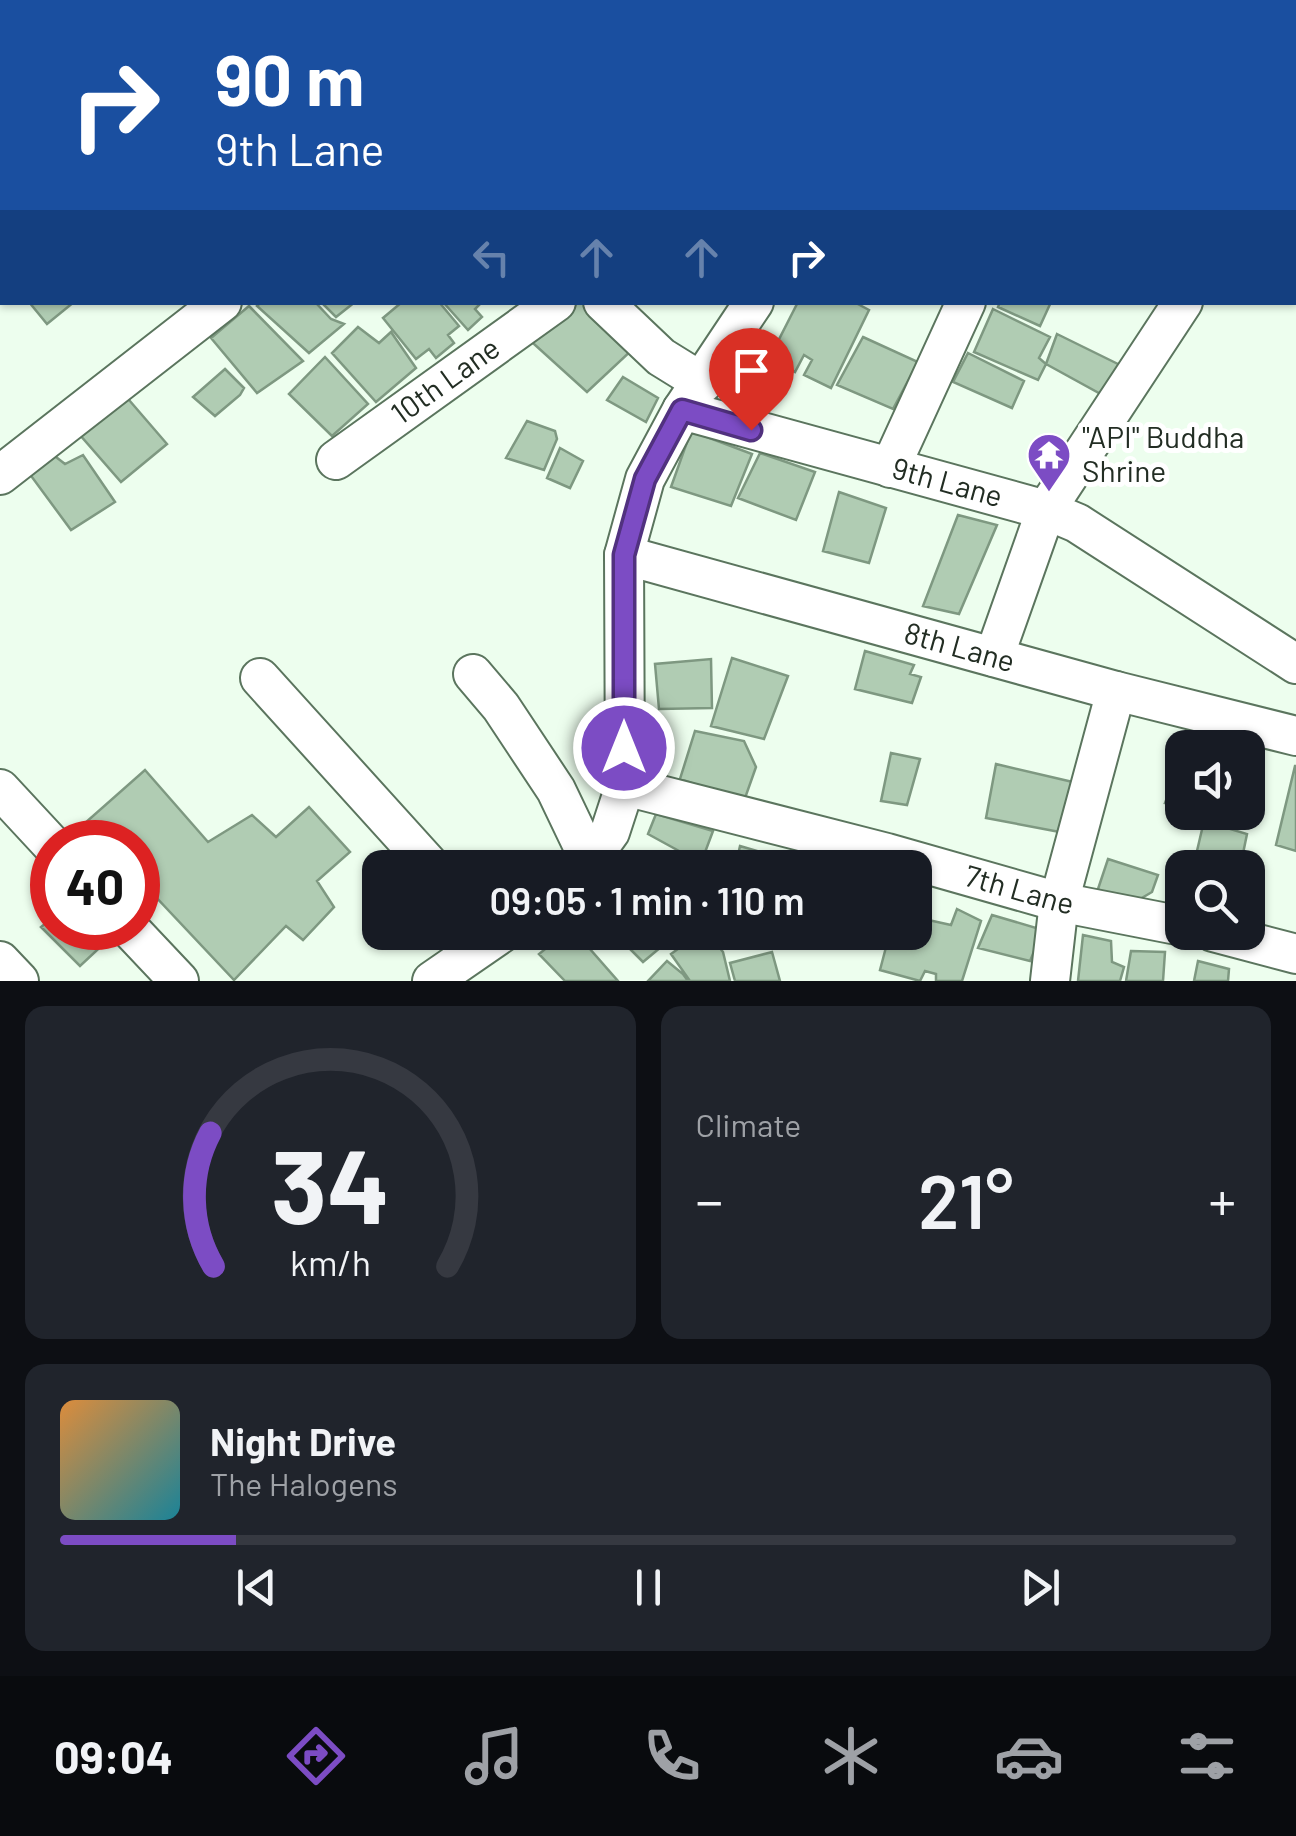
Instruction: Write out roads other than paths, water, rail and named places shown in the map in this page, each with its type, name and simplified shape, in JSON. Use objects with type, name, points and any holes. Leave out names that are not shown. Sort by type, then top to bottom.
[{"type":"street","points":[[0,476],[218,305]]},
{"type":"street","name":"10th Lane","points":[[336,460],[552,305]]},
{"type":"street","points":[[606,305],[661,357],[692,397]]},
{"type":"street","points":[[597,850],[610,832],[625,786],[624,555],[645,479],[752,305]]},
{"type":"street","points":[[890,468],[965,305]]},
{"type":"street","points":[[994,657],[1046,510],[1182,305]]},
{"type":"street","name":"9th Lane","points":[[692,397],[890,468],[1046,510],[1076,523],[1296,664]]},
{"type":"street","name":"8th Lane","points":[[624,555],[1116,691],[1296,736]]},
{"type":"street","points":[[473,674],[501,707],[556,790],[581,850]]},
{"type":"street","points":[[260,678],[416,850]]},
{"type":"street","points":[[1050,981],[1059,902],[1116,691]]},
{"type":"street","name":"7th Lane","points":[[625,786],[1059,902],[1165,923]]},
{"type":"street","points":[[0,789],[30,821]]},
{"type":"street","points":[[1265,946],[1296,954]]},
{"type":"street","points":[[151,950],[180,981]]},
{"type":"street","points":[[432,981],[475,950]]},
{"type":"street","points":[[0,961],[19,981]]},
{"type":"place","name":"\"API\" Buddha Shrine","points":[[1049,493]]}]
